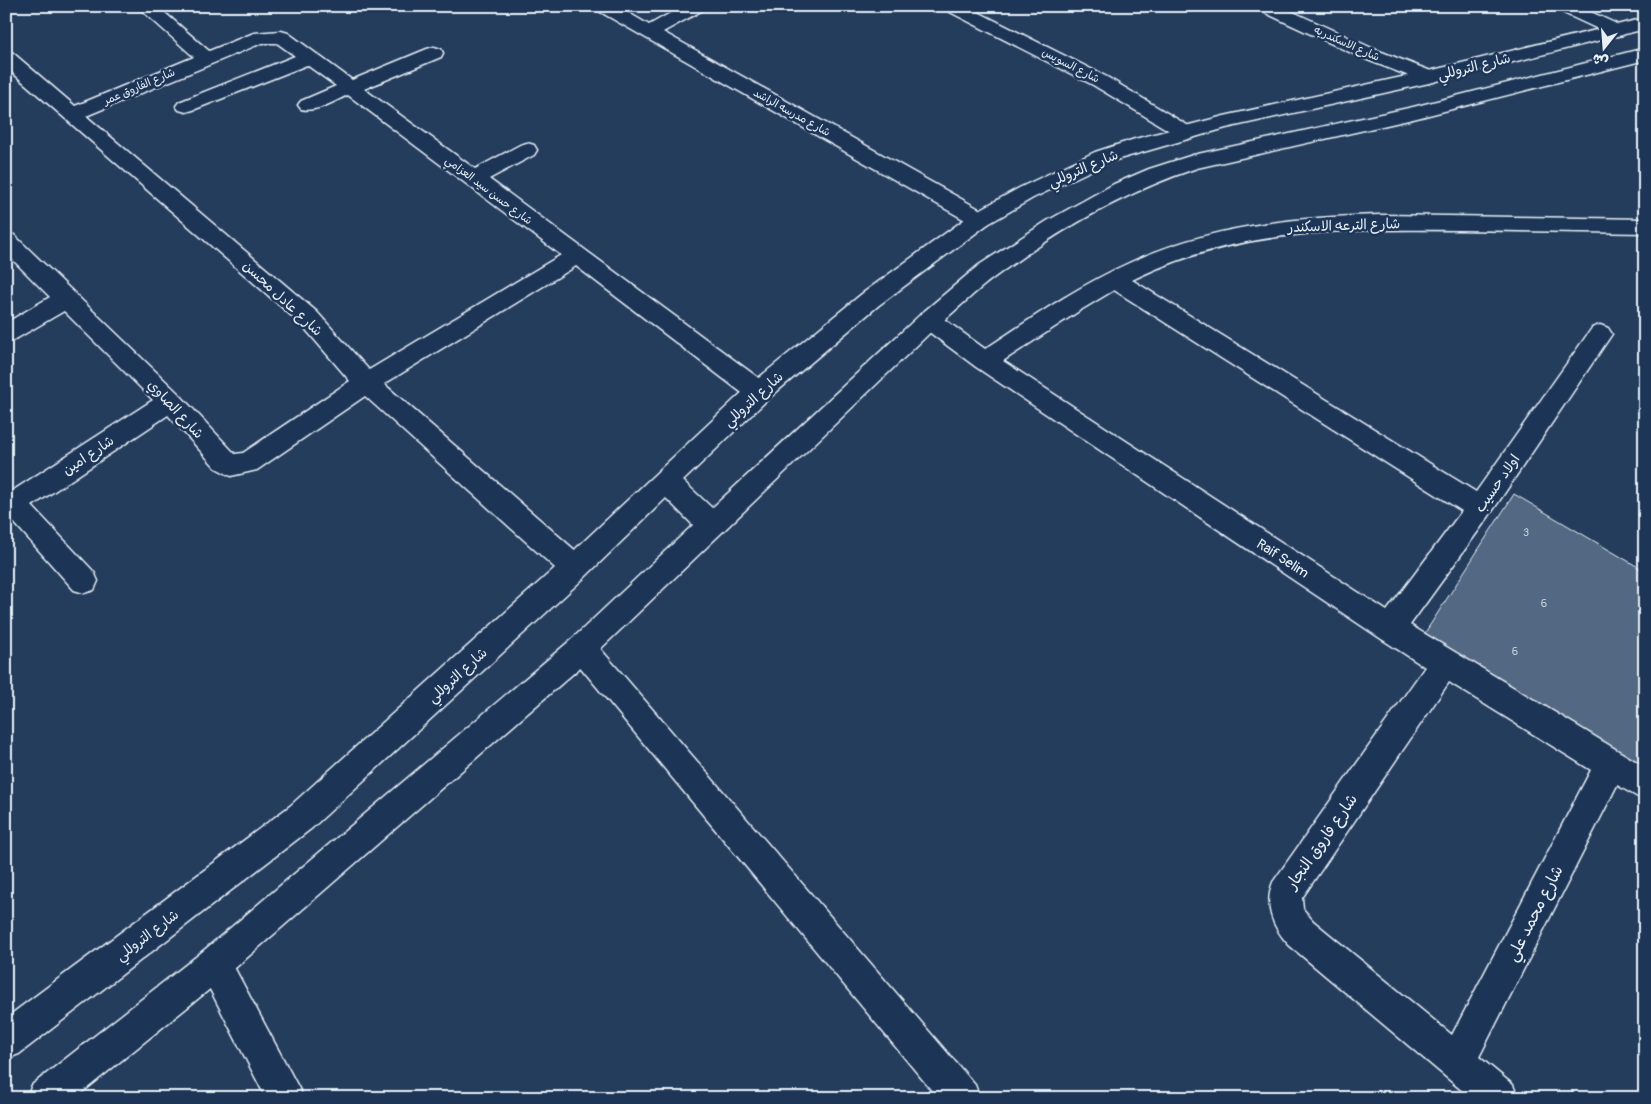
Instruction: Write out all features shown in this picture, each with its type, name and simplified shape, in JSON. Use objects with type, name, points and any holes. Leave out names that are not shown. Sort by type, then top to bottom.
[{"type":"street","points":[[146,6],[206,58]]},
{"type":"street","name":"شارع مدرسه الراشد","points":[[603,6],[980,219]]},
{"type":"street","points":[[649,32],[697,6]]},
{"type":"street","name":"شارع السويس","points":[[952,6],[1100,80],[1159,114],[1185,132]]},
{"type":"street","name":"شارع الاسكندريه","points":[[1265,6],[1367,53],[1429,77]]},
{"type":"street","points":[[1563,6],[1617,31]]},
{"type":"street","name":"شارع التروللي","points":[[6,1041],[301,817],[575,568],[759,392],[872,299],[980,219],[1026,193],[1102,157],[1185,132],[1429,77],[1645,23]]},
{"type":"street","name":"شارع حسن سيد العزامي","points":[[206,58],[251,40],[272,36],[287,40],[759,392]]},
{"type":"street","points":[[308,105],[434,53]]},
{"type":"street","points":[[45,1098],[214,964],[582,648],[929,320],[986,271],[1055,226],[1121,189],[1156,174],[1193,162],[1413,113],[1645,54]]},
{"type":"street","points":[[186,106],[310,57]]},
{"type":"street","name":"شارع الفاروق عمر","points":[[72,115],[206,58]]},
{"type":"street","name":"شارع عادل محسن","points":[[11,67],[72,115],[309,318],[366,383],[575,568]]},
{"type":"street","points":[[474,178],[527,150]]},
{"type":"street","name":"شارع الترعه الاسكندر","points":[[985,361],[1032,329],[1115,280],[1160,258],[1209,241],[1261,230],[1315,223],[1371,222],[1645,226]]},
{"type":"street","name":"شارع الصاوي","points":[[7,241],[170,401],[224,461],[231,465],[240,465],[248,462],[366,383],[576,256]]},
{"type":"street","points":[[1115,280],[1480,508]]},
{"type":"street","points":[[6,334],[67,298]]},
{"type":"street","name":"Raif Selim","points":[[929,320],[985,361],[1390,629],[1645,785]]},
{"type":"street","name":"اولاد حسيب","points":[[1390,629],[1480,508],[1600,334]]},
{"type":"street","name":"شارع امين","points":[[8,507],[170,401]]},
{"type":"street","points":[[665,480],[712,526]]},
{"type":"street","points":[[8,507],[84,581]]},
{"type":"street","points":[[582,648],[962,1098]]},
{"type":"street","name":"شارع فاروق النجار","points":[[1445,663],[1285,894],[1285,907],[1287,918],[1301,934],[1500,1098]]},
{"type":"street","name":"شارع محمد علي","points":[[1457,1063],[1611,764]]},
{"type":"street","points":[[214,964],[286,1098]]},
{"type":"building","points":[[1514,494],[1645,571],[1645,776],[1423,636]]}]
